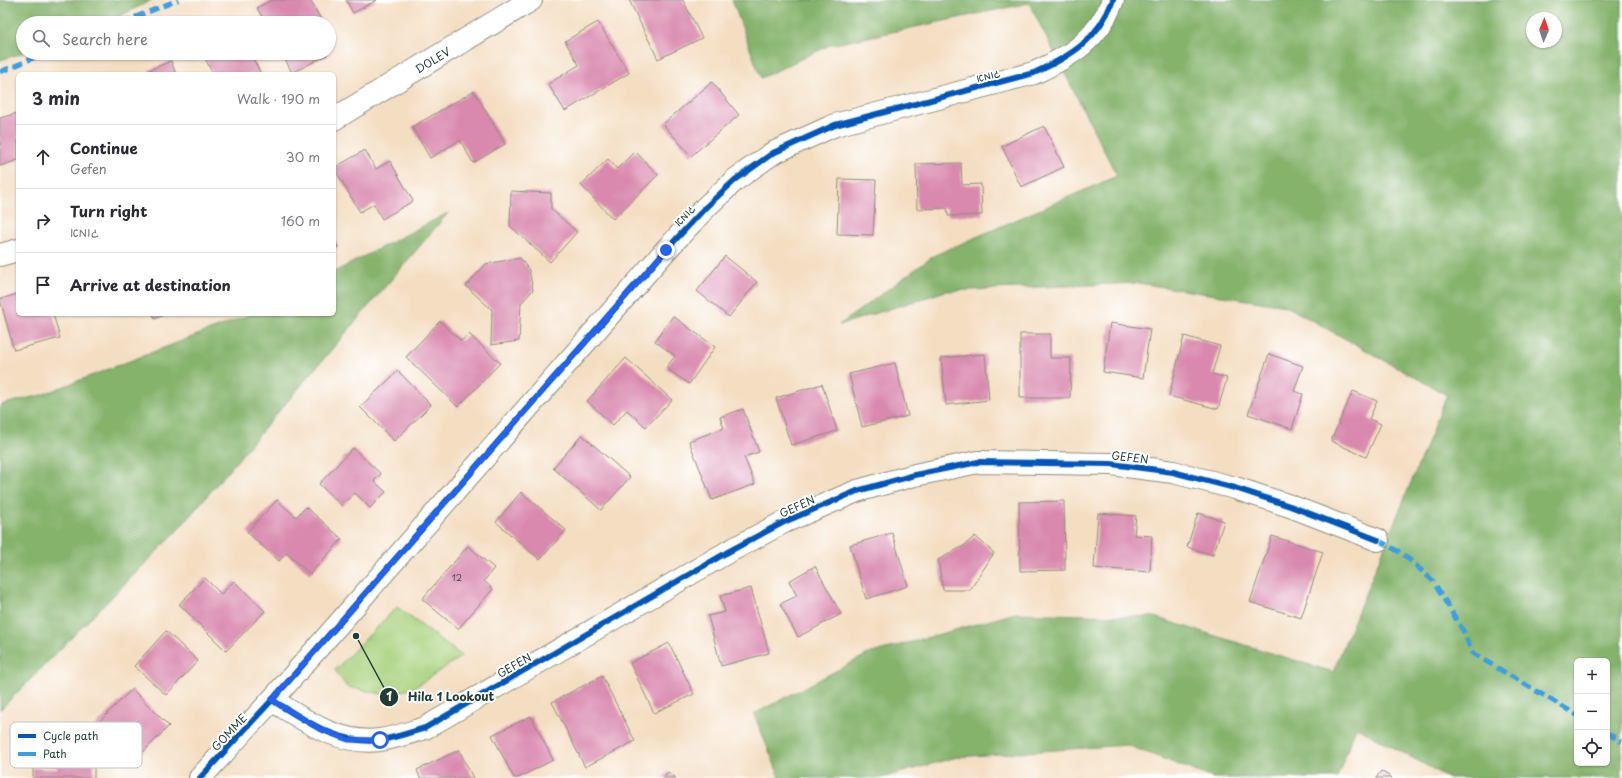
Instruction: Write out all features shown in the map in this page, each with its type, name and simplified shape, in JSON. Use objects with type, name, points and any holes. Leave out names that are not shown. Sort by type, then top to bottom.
[{"type":"street","name":"DOLEV","points":[[336,118],[531,0]]},
{"type":"street","name":"גומא","points":[[272,700],[666,250],[706,207],[735,180],[773,153],[835,125],[1034,73],[1064,59],[1084,43],[1106,19],[1113,0]]},
{"type":"street","points":[[0,255],[16,251]]},
{"type":"street","name":"GEFEN","points":[[272,700],[318,728],[348,740],[380,740],[425,728],[726,553],[784,522],[857,491],[915,475],[978,462],[1111,464],[1173,472],[1235,488],[1290,506],[1378,540]]},
{"type":"street","name":"GOMME","points":[[200,778],[272,700]]},
{"type":"green space","points":[[0,0],[152,0],[120,16],[16,16],[16,55],[0,60]]},
{"type":"green space","points":[[732,0],[1622,0],[1622,778],[1449,778],[1356,727],[1337,778],[1213,778],[1127,745],[957,757],[881,778],[780,778],[754,714],[868,654],[1016,613],[1154,617],[1333,672],[1447,395],[1286,306],[1138,283],[946,291],[839,325],[935,255],[1117,176],[1029,3],[830,45],[761,78]]},
{"type":"green space","points":[[448,213],[177,531],[0,710],[0,405],[41,395],[247,316],[336,316],[336,271]]},
{"type":"green space","points":[[397,607],[462,656],[412,689],[382,694],[347,687],[335,670]]},
{"type":"building","points":[[272,0],[293,0],[294,2],[297,0],[310,0],[319,16],[262,16],[257,8]]},
{"type":"building","points":[[346,0],[377,0],[353,13]]},
{"type":"building","points":[[629,0],[683,0],[702,38],[658,59]]},
{"type":"building","points":[[598,22],[629,73],[565,111],[548,84],[579,65],[565,41]]},
{"type":"building","points":[[206,60],[254,60],[260,72],[212,72]]},
{"type":"building","points":[[286,60],[317,60],[294,72],[292,72]]},
{"type":"building","points":[[171,61],[175,72],[150,72],[149,70]]},
{"type":"building","points":[[712,82],[739,115],[691,156],[663,124]]},
{"type":"building","points":[[474,91],[505,144],[473,163],[460,140],[430,158],[412,127]]},
{"type":"building","points":[[16,114],[16,161],[0,166],[0,118]]},
{"type":"building","points":[[1044,126],[1064,167],[1021,187],[1002,146]]},
{"type":"building","points":[[365,150],[376,169],[390,161],[413,201],[382,219],[374,204],[360,212],[336,171],[336,167]]},
{"type":"building","points":[[635,151],[658,175],[613,219],[581,185],[608,159],[617,169]]},
{"type":"building","points":[[961,163],[962,185],[981,184],[982,215],[948,216],[947,208],[917,209],[916,164]]},
{"type":"building","points":[[839,179],[876,180],[873,235],[837,234]]},
{"type":"building","points":[[511,191],[551,193],[551,209],[577,232],[550,262],[510,226]]},
{"type":"building","points":[[725,256],[757,282],[729,317],[697,291]]},
{"type":"building","points":[[520,258],[529,270],[533,290],[521,303],[519,341],[491,345],[492,310],[466,286],[486,264]]},
{"type":"building","points":[[16,295],[16,316],[54,316],[60,338],[14,350],[0,299]]},
{"type":"building","points":[[154,316],[162,316],[155,319]]},
{"type":"building","points":[[673,316],[715,347],[689,384],[666,368],[675,356],[655,341]]},
{"type":"building","points":[[440,321],[461,341],[469,334],[500,363],[458,407],[406,357]]},
{"type":"building","points":[[1110,323],[1150,329],[1143,378],[1103,372]]},
{"type":"building","points":[[1020,334],[1050,334],[1050,358],[1071,358],[1070,398],[1020,398]]},
{"type":"building","points":[[1184,336],[1220,346],[1212,374],[1227,378],[1218,409],[1169,396]]},
{"type":"building","points":[[985,354],[989,400],[946,405],[941,358]]},
{"type":"building","points":[[1269,354],[1303,366],[1294,391],[1303,394],[1292,429],[1248,414]]},
{"type":"building","points":[[626,358],[672,400],[646,427],[627,410],[613,425],[587,401]]},
{"type":"building","points":[[895,363],[908,416],[862,427],[849,374]]},
{"type":"building","points":[[398,371],[431,405],[394,441],[360,407]]},
{"type":"building","points":[[822,384],[837,431],[791,445],[776,398]]},
{"type":"building","points":[[1353,391],[1377,401],[1369,419],[1381,424],[1366,457],[1331,441]]},
{"type":"building","points":[[743,409],[759,452],[744,457],[755,484],[712,500],[689,441],[724,428],[720,417]]},
{"type":"building","points":[[582,435],[630,477],[601,510],[553,468]]},
{"type":"building","points":[[353,448],[381,474],[374,481],[386,492],[370,508],[355,493],[342,506],[319,484]]},
{"type":"building","points":[[521,492],[566,530],[540,560],[496,522]]},
{"type":"building","points":[[277,500],[296,517],[306,507],[342,539],[310,574],[286,553],[279,561],[247,532]]},
{"type":"building","points":[[1064,501],[1065,570],[1020,571],[1019,502]]},
{"type":"building","points":[[1098,513],[1136,516],[1134,535],[1152,536],[1150,572],[1094,568]]},
{"type":"building","points":[[1198,513],[1224,521],[1213,555],[1187,547]]},
{"type":"building","points":[[892,533],[908,586],[866,599],[850,545]]},
{"type":"building","points":[[975,536],[994,553],[970,590],[943,590],[938,560],[965,545]]},
{"type":"building","points":[[1272,536],[1323,552],[1301,618],[1250,602]]},
{"type":"building","points":[[468,546],[494,568],[484,581],[493,589],[458,629],[422,599]]},
{"type":"building","points":[[815,566],[841,614],[798,637],[780,604],[797,596],[789,581]]},
{"type":"building","points":[[205,578],[221,594],[234,581],[265,611],[226,651],[179,604]]},
{"type":"building","points":[[751,588],[769,653],[721,666],[708,616],[725,612],[720,596]]},
{"type":"building","points":[[166,631],[198,661],[166,695],[134,666]]},
{"type":"building","points":[[669,643],[694,694],[654,713],[630,663]]},
{"type":"building","points":[[602,676],[635,741],[585,767],[552,702]]},
{"type":"building","points":[[132,689],[169,726],[142,753],[142,722],[99,722]]},
{"type":"building","points":[[531,716],[553,760],[518,778],[514,778],[492,735]]},
{"type":"building","points":[[459,750],[473,778],[420,778],[417,770]]},
{"type":"building","points":[[33,768],[94,768],[94,778],[33,778]]},
{"type":"building","points":[[1381,771],[1392,778],[1376,778]]},
{"type":"building","points":[[668,772],[676,778],[663,778]]},
{"type":"marked path","points":[[138,16],[178,0]]},
{"type":"marked path","points":[[0,72],[29,60]]},
{"type":"marked path","points":[[1378,540],[1403,554],[1433,581],[1464,632],[1472,653],[1574,713]]},
{"type":"marked path","points":[[1610,735],[1622,742]]},
{"type":"cycle path","points":[[200,778],[272,700],[666,250],[706,207],[735,180],[773,153],[835,125],[1034,73],[1047,67],[1071,53],[1091,36],[1100,26],[1113,0]]},
{"type":"cycle path","points":[[272,700],[323,730],[350,739],[365,741],[380,740],[425,728],[726,553],[784,522],[857,491],[915,475],[978,462],[1111,464],[1173,472],[1235,488],[1290,506],[1378,540]]},
{"type":"place","name":"Hila 1 Lookout","points":[[356,636]]},
{"type":"route","points":[[380,740],[348,740],[318,728],[272,700],[666,250]]}]
